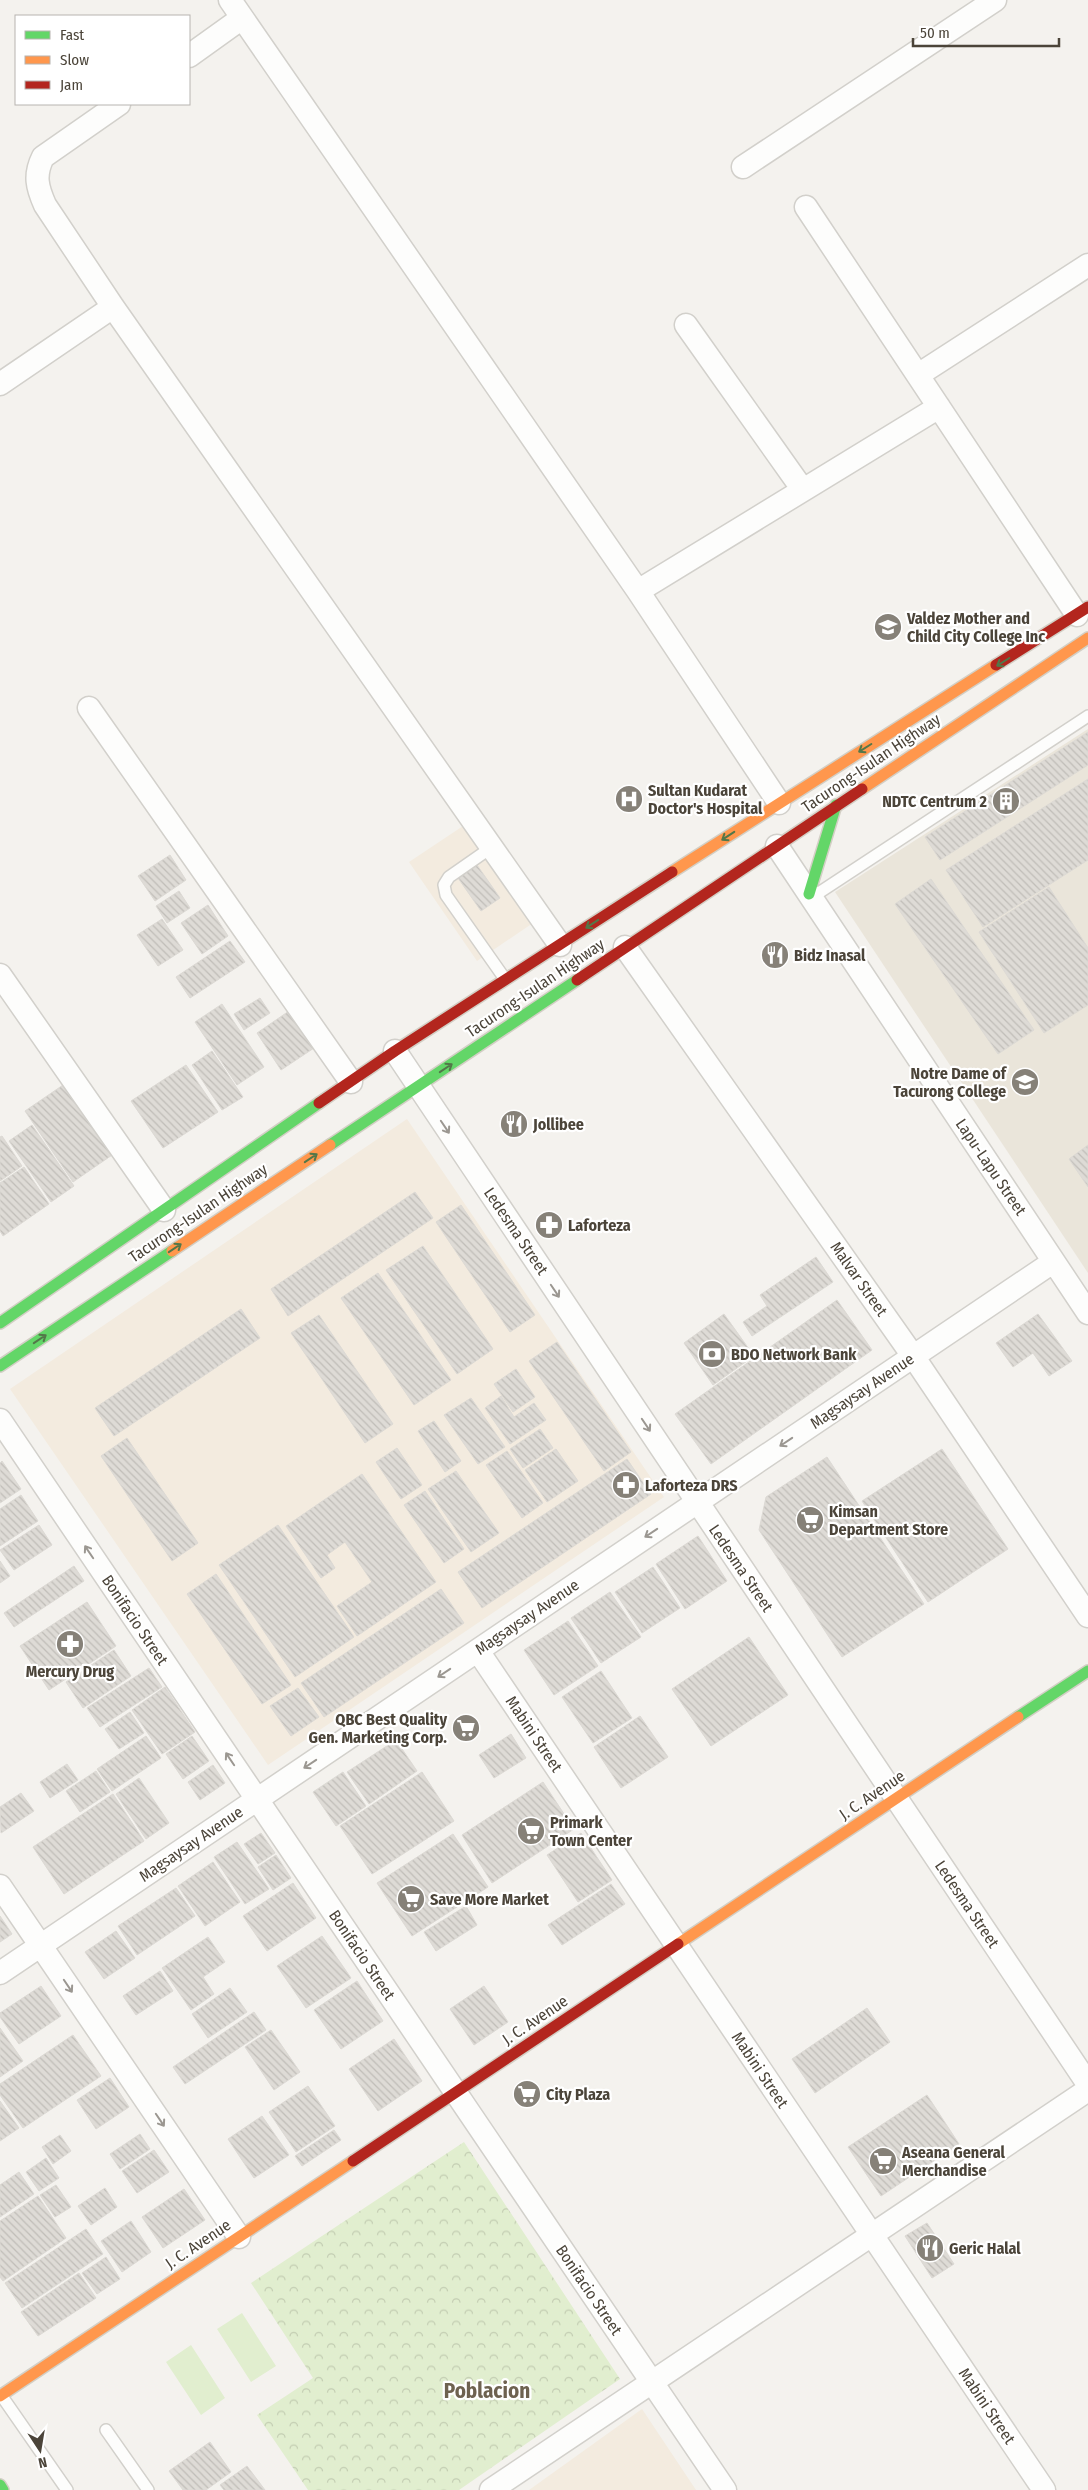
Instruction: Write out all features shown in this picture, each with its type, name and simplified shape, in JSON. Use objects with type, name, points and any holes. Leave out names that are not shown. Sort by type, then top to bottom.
[{"type":"main road","name":"Tacurong-Isulan Highway","points":[[0,1323],[395,1051],[779,803],[1083,611]]},
{"type":"main road","name":"Tacurong-Isulan Highway","points":[[0,1366],[1088,638]]},
{"type":"main road","points":[[810,896],[836,805]]},
{"type":"main road","name":"J. C. Avenue","points":[[1,2395],[1088,1671]]},
{"type":"main road","points":[[0,2485],[3,2490]]},
{"type":"street","points":[[743,167],[836,103],[995,0]]},
{"type":"street","points":[[190,55],[236,9],[638,591],[779,803]]},
{"type":"street","points":[[118,105],[43,157],[37,169],[37,187],[45,205],[113,306],[560,945]]},
{"type":"street","points":[[806,207],[939,407],[1083,611]]},
{"type":"street","points":[[918,375],[1088,265]]},
{"type":"street","points":[[0,384],[113,306]]},
{"type":"street","points":[[686,325],[803,490]]},
{"type":"street","points":[[638,591],[939,407]]},
{"type":"street","points":[[89,708],[351,1082]]},
{"type":"street","name":"Lapu-Lapu Street","points":[[777,846],[1088,1314]]},
{"type":"street","name":"Malvar Street","points":[[625,947],[913,1356],[1088,1616]]},
{"type":"street","points":[[0,975],[164,1210]]},
{"type":"street","name":"Ledesma Street","points":[[395,1051],[1088,2084]]},
{"type":"street","name":"Magsaysay Avenue","points":[[0,1974],[1053,1262]]},
{"type":"street","name":"Bonifacio Street","points":[[0,1420],[725,2490]]},
{"type":"street","name":"Mabini Street","points":[[478,1650],[1044,2490]]},
{"type":"street","points":[[0,1886],[239,2237]]},
{"type":"street","points":[[491,2490],[1088,2090]]},
{"type":"lane","points":[[810,896],[1088,716]]},
{"type":"lane","points":[[492,847],[450,877],[444,885],[446,894],[505,979]]},
{"type":"lane","points":[[1,2395],[67,2490]]},
{"type":"lane","points":[[106,2430],[148,2490]]},
{"type":"shaded area","name":"Notre Dame of Tacurong College","points":[[1088,729],[1088,1273],[835,892]]},
{"type":"shaded area","points":[[466,824],[533,923],[477,961],[409,862]]},
{"type":"shaded area","points":[[407,1119],[664,1497],[268,1765],[10,1389]]},
{"type":"shaded area","points":[[642,2409],[696,2490],[529,2490]]},
{"type":"green space","points":[[464,2142],[620,2379],[459,2490],[308,2490],[257,2415],[313,2378],[251,2283]]},
{"type":"green space","points":[[242,2313],[276,2366],[251,2382],[217,2329]]},
{"type":"green space","points":[[191,2345],[225,2398],[201,2415],[166,2362]]},
{"type":"building","name":"NDTC Centrum 2","points":[[1088,732],[1088,765],[940,860],[925,837]]},
{"type":"building","points":[[1088,779],[1088,860],[983,927],[946,870]]},
{"type":"building","points":[[170,855],[186,880],[155,901],[138,876]]},
{"type":"building","points":[[477,865],[500,898],[481,911],[458,878]]},
{"type":"building","points":[[931,879],[1034,1030],[998,1054],[895,904]]},
{"type":"building","points":[[1049,887],[1088,948],[1088,1005],[1044,1033],[979,932]]},
{"type":"building","points":[[179,891],[190,908],[167,923],[156,906]]},
{"type":"building","points":[[208,905],[228,936],[202,954],[181,923]]},
{"type":"building","points":[[162,919],[183,950],[158,966],[137,935]]},
{"type":"building","points":[[230,941],[245,962],[190,998],[176,977]]},
{"type":"building","points":[[260,998],[270,1013],[244,1030],[234,1014]]},
{"type":"building","points":[[222,1004],[264,1067],[237,1085],[195,1022]]},
{"type":"building","points":[[289,1011],[314,1048],[281,1070],[257,1033]]},
{"type":"building","points":[[212,1051],[243,1097],[222,1110],[192,1065]]},
{"type":"building","points":[[186,1065],[218,1112],[163,1148],[131,1101]]},
{"type":"building","points":[[66,1083],[115,1153],[73,1182],[25,1111]]},
{"type":"building","points":[[32,1125],[74,1186],[51,1202],[9,1141]]},
{"type":"building","points":[[2,1136],[22,1166],[0,1181],[0,1137]]},
{"type":"building","points":[[1088,1145],[1088,1187],[1069,1159]]},
{"type":"building","points":[[24,1167],[49,1204],[3,1236],[0,1231],[0,1183]]},
{"type":"building","points":[[415,1192],[433,1218],[288,1316],[271,1289]]},
{"type":"building","points":[[461,1205],[535,1315],[510,1332],[436,1222]]},
{"type":"building","points":[[423,1246],[493,1349],[457,1374],[386,1270]]},
{"type":"building","points":[[816,1257],[833,1282],[752,1336],[743,1322],[767,1306],[760,1295]]},
{"type":"building","points":[[378,1273],[451,1380],[414,1405],[341,1298]]},
{"type":"building","points":[[837,1300],[872,1350],[711,1464],[675,1414]]},
{"type":"building","points":[[241,1309],[260,1338],[114,1436],[95,1408]]},
{"type":"building","points":[[724,1314],[754,1356],[713,1385],[684,1343]]},
{"type":"building","points":[[1038,1314],[1072,1361],[1049,1376],[1033,1353],[1013,1367],[996,1343]]},
{"type":"building","points":[[319,1315],[393,1424],[365,1443],[291,1333]]},
{"type":"building","points":[[557,1342],[631,1452],[604,1471],[529,1361]]},
{"type":"building","points":[[516,1369],[535,1397],[513,1412],[494,1384]]},
{"type":"building","points":[[501,1396],[514,1417],[534,1403],[546,1420],[510,1444],[485,1408]]},
{"type":"building","points":[[471,1398],[505,1447],[478,1464],[444,1415]]},
{"type":"building","points":[[434,1421],[461,1461],[445,1472],[418,1431]]},
{"type":"building","points":[[540,1429],[553,1448],[523,1468],[510,1449]]},
{"type":"building","points":[[127,1438],[198,1543],[172,1561],[101,1456]]},
{"type":"building","points":[[397,1448],[422,1485],[401,1499],[376,1462]]},
{"type":"building","points":[[556,1449],[578,1481],[547,1502],[525,1470]]},
{"type":"building","points":[[942,1449],[1008,1549],[928,1602],[862,1501]]},
{"type":"building","points":[[507,1451],[543,1503],[522,1518],[486,1465]]},
{"type":"building","points":[[827,1457],[924,1604],[842,1657],[759,1530],[766,1497]]},
{"type":"building","points":[[627,1459],[651,1494],[482,1608],[458,1572]]},
{"type":"building","points":[[2,1461],[21,1489],[0,1503],[0,1463]]},
{"type":"building","points":[[456,1471],[499,1533],[471,1552],[428,1489]]},
{"type":"building","points":[[362,1474],[436,1582],[357,1636],[337,1606],[372,1582],[345,1542],[327,1555],[335,1568],[321,1578],[286,1526]]},
{"type":"building","points":[[425,1491],[464,1549],[444,1563],[404,1505]]},
{"type":"building","points":[[21,1495],[38,1521],[0,1546],[0,1509]]},
{"type":"building","points":[[39,1525],[52,1545],[14,1570],[0,1550]]},
{"type":"building","points":[[278,1525],[354,1637],[295,1677],[219,1565]]},
{"type":"building","points":[[698,1536],[727,1581],[685,1609],[656,1564]]},
{"type":"building","points":[[0,1561],[10,1576],[0,1583]]},
{"type":"building","points":[[74,1566],[84,1581],[14,1627],[4,1613]]},
{"type":"building","points":[[653,1567],[680,1608],[642,1633],[615,1592]]},
{"type":"building","points":[[216,1574],[291,1685],[262,1704],[187,1594]]},
{"type":"building","points":[[441,1589],[464,1623],[324,1717],[301,1683]]},
{"type":"building","points":[[610,1592],[641,1637],[601,1663],[571,1618]]},
{"type":"building","points":[[87,1602],[116,1646],[49,1690],[20,1646]]},
{"type":"building","points":[[568,1621],[598,1666],[554,1695],[524,1650]]},
{"type":"building","points":[[749,1637],[788,1695],[711,1746],[672,1689]]},
{"type":"building","points":[[114,1650],[131,1676],[83,1708],[66,1682]]},
{"type":"building","points":[[149,1668],[162,1687],[100,1727],[87,1708]]},
{"type":"building","points":[[601,1671],[632,1718],[593,1743],[562,1697]]},
{"type":"building","points":[[165,1687],[195,1732],[162,1754],[132,1710]]},
{"type":"building","points":[[298,1688],[319,1717],[291,1736],[270,1706]]},
{"type":"building","points":[[130,1712],[144,1733],[119,1749],[105,1729]]},
{"type":"building","points":[[640,1716],[668,1757],[621,1788],[594,1747]]},
{"type":"building","points":[[511,1734],[526,1758],[494,1778],[479,1755]]},
{"type":"building","points":[[146,1736],[161,1758],[112,1791],[97,1769]]},
{"type":"building","points":[[192,1736],[209,1761],[183,1779],[166,1754]]},
{"type":"building","points":[[396,1740],[417,1771],[369,1804],[347,1772]]},
{"type":"building","points":[[67,1764],[78,1780],[50,1798],[40,1782]]},
{"type":"building","points":[[213,1765],[225,1783],[200,1800],[188,1782]]},
{"type":"building","points":[[96,1771],[110,1792],[80,1812],[66,1791]]},
{"type":"building","points":[[343,1772],[366,1806],[336,1826],[313,1792]]},
{"type":"building","points":[[422,1772],[454,1821],[372,1874],[340,1826]]},
{"type":"building","points":[[139,1778],[169,1823],[146,1839],[116,1794]]},
{"type":"building","points":[[543,1782],[574,1829],[492,1883],[462,1835]]},
{"type":"building","points":[[21,1793],[34,1811],[1,1833],[0,1807]]},
{"type":"building","points":[[113,1794],[144,1841],[64,1894],[33,1847]]},
{"type":"building","points":[[261,1833],[275,1853],[258,1864],[244,1844]]},
{"type":"building","points":[[581,1833],[612,1880],[578,1902],[547,1855]]},
{"type":"building","points":[[453,1834],[488,1887],[412,1936],[377,1883]]},
{"type":"building","points":[[237,1842],[269,1889],[245,1904],[214,1857]]},
{"type":"building","points":[[276,1855],[291,1878],[273,1890],[258,1867]]},
{"type":"building","points":[[213,1862],[240,1902],[205,1926],[178,1886]]},
{"type":"building","points":[[293,1883],[316,1918],[267,1951],[243,1916]]},
{"type":"building","points":[[611,1884],[625,1904],[562,1945],[548,1925]]},
{"type":"building","points":[[176,1888],[195,1916],[137,1955],[118,1926]]},
{"type":"building","points":[[466,1906],[477,1925],[436,1951],[424,1932]]},
{"type":"building","points":[[0,1916],[12,1934],[0,1942]]},
{"type":"building","points":[[116,1931],[135,1958],[104,1979],[85,1952]]},
{"type":"building","points":[[322,1936],[351,1978],[306,2008],[277,1966]]},
{"type":"building","points":[[208,1937],[225,1962],[203,1977],[214,1994],[191,2010],[162,1968]]},
{"type":"building","points":[[160,1971],[173,1991],[136,2015],[123,1996]]},
{"type":"building","points":[[357,1981],[383,2021],[341,2049],[314,2010]]},
{"type":"building","points":[[41,1986],[61,2016],[19,2044],[0,2017],[0,2013]]},
{"type":"building","points":[[484,1986],[508,2022],[474,2045],[450,2009]]},
{"type":"building","points":[[230,1988],[247,2012],[208,2038],[192,2014]]},
{"type":"building","points":[[867,2008],[890,2042],[815,2093],[792,2059]]},
{"type":"building","points":[[254,2012],[266,2030],[185,2084],[173,2067]]},
{"type":"building","points":[[0,2028],[23,2061],[0,2077]]},
{"type":"building","points":[[271,2030],[300,2072],[274,2090],[245,2047]]},
{"type":"building","points":[[73,2035],[101,2076],[23,2128],[0,2095],[0,2084]]},
{"type":"building","points":[[394,2039],[422,2081],[378,2111],[349,2069]]},
{"type":"building","points":[[110,2078],[129,2107],[96,2129],[77,2100]]},
{"type":"building","points":[[308,2086],[335,2126],[296,2152],[269,2112]]},
{"type":"building","points":[[927,2095],[959,2144],[881,2196],[848,2147]]},
{"type":"building","points":[[0,2101],[19,2128],[0,2141]]},
{"type":"building","points":[[262,2116],[289,2155],[254,2178],[228,2139]]},
{"type":"building","points":[[334,2130],[341,2140],[302,2166],[295,2156]]},
{"type":"building","points":[[140,2134],[150,2149],[120,2169],[110,2154]]},
{"type":"building","points":[[60,2135],[71,2151],[53,2164],[42,2147]]},
{"type":"building","points":[[154,2150],[169,2172],[137,2193],[122,2171]]},
{"type":"building","points":[[46,2158],[59,2178],[39,2191],[26,2172]]},
{"type":"building","points":[[19,2172],[34,2194],[0,2217],[0,2185]]},
{"type":"building","points":[[56,2185],[71,2207],[55,2217],[40,2195]]},
{"type":"building","points":[[105,2188],[117,2207],[91,2225],[78,2206]]},
{"type":"building","points":[[184,2189],[205,2220],[163,2248],[142,2217]]},
{"type":"building","points":[[38,2196],[66,2238],[3,2281],[0,2277],[0,2221]]},
{"type":"building","points":[[131,2221],[151,2252],[122,2272],[101,2241]]},
{"type":"building","points":[[927,2223],[954,2264],[932,2278],[905,2236]]},
{"type":"building","points":[[86,2229],[103,2254],[22,2308],[5,2283]]},
{"type":"building","points":[[106,2257],[120,2279],[97,2294],[82,2273]]},
{"type":"building","points":[[79,2273],[96,2298],[38,2336],[21,2312]]},
{"type":"building","points":[[210,2442],[231,2472],[206,2490],[183,2490],[169,2471]]},
{"type":"building","points":[[247,2466],[265,2490],[224,2490],[220,2485]]},
{"type":"traffic: fast","points":[[809,894],[836,805]]},
{"type":"traffic: fast","points":[[330,1145],[577,980]]},
{"type":"traffic: fast","points":[[0,1323],[319,1103]]},
{"type":"traffic: fast","points":[[0,1366],[172,1251]]},
{"type":"traffic: fast","points":[[1018,1717],[1088,1671]]},
{"type":"traffic: fast","points":[[0,2485],[3,2490]]},
{"type":"traffic: slow","points":[[862,789],[1088,638]]},
{"type":"traffic: slow","points":[[672,872],[996,665]]},
{"type":"traffic: slow","points":[[172,1251],[330,1145]]},
{"type":"traffic: slow","points":[[678,1944],[1018,1717]]},
{"type":"traffic: slow","points":[[0,2396],[353,2161]]},
{"type":"traffic: jam","points":[[996,665],[1088,607]]},
{"type":"traffic: jam","points":[[577,980],[862,789]]},
{"type":"traffic: jam","points":[[319,1103],[395,1051],[672,872]]},
{"type":"traffic: jam","points":[[353,2161],[678,1944]]},
{"type":"place","name":"Valdez Mother and Child City College Inc","points":[[888,627]]},
{"type":"place","name":"Sultan Kudarat Doctor's Hospital","points":[[629,799]]},
{"type":"place","name":"NDTC Centrum 2","points":[[1006,801]]},
{"type":"place","name":"Bidz Inasal","points":[[775,955]]},
{"type":"place","name":"Notre Dame of Tacurong College","points":[[1025,1082]]},
{"type":"place","name":"Jollibee","points":[[514,1124]]},
{"type":"place","name":"Laforteza","points":[[549,1225]]},
{"type":"place","name":"BDO Network Bank","points":[[712,1354]]},
{"type":"place","name":"Laforteza DRS","points":[[626,1485]]},
{"type":"place","name":"Kimsan Department Store","points":[[810,1520]]},
{"type":"place","name":"Mercury Drug","points":[[70,1644]]},
{"type":"place","name":"QBC Best Quality Gen. Marketing Corp.","points":[[466,1728]]},
{"type":"place","name":"Primark Town Center","points":[[531,1831]]},
{"type":"place","name":"Save More Market","points":[[411,1899]]},
{"type":"place","name":"City Plaza","points":[[527,2094]]},
{"type":"place","name":"Aseana General Merchandise","points":[[883,2161]]},
{"type":"place","name":"Geric Halal","points":[[930,2248]]},
{"type":"district","name":"Poblacion","points":[[487,2391]]}]
